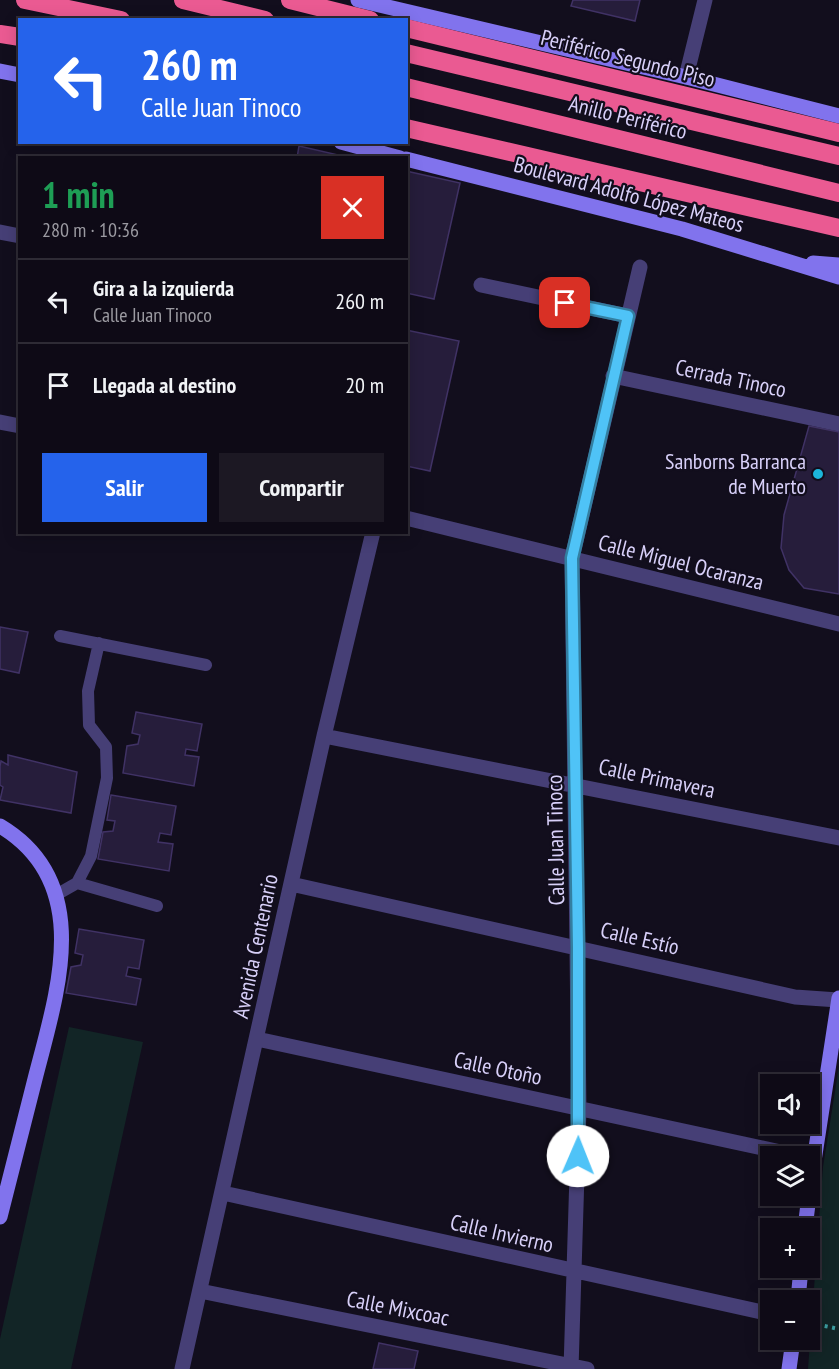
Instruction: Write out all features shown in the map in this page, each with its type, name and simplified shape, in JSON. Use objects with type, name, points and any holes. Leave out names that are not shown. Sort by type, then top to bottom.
[{"type":"highway","points":[[25,0],[111,18]]},
{"type":"highway","points":[[183,0],[257,18]]},
{"type":"highway","points":[[290,0],[362,18]]},
{"type":"highway","name":"Periférico Segundo Piso","points":[[408,28],[839,133]]},
{"type":"highway","points":[[0,34],[18,37]]},
{"type":"highway","name":"Anillo Periférico","points":[[408,53],[839,156]]},
{"type":"highway","name":"Anillo Periférico","points":[[408,87],[839,193]]},
{"type":"highway","points":[[408,128],[839,228]]},
{"type":"main road","points":[[358,0],[686,77],[839,116]]},
{"type":"main road","points":[[0,71],[18,75]]},
{"type":"main road","points":[[348,144],[393,156]]},
{"type":"main road","name":"Boulevard Adolfo López Mateos","points":[[408,160],[682,229],[839,277]]},
{"type":"main road","points":[[792,261],[839,265]]},
{"type":"main road","points":[[0,826],[14,834],[40,861],[56,895],[63,934],[60,984],[0,1217]]},
{"type":"main road","points":[[809,1146],[839,999]]},
{"type":"main road","points":[[789,1369],[792,1350]]},
{"type":"street","points":[[686,77],[705,0]]},
{"type":"street","points":[[0,232],[18,236]]},
{"type":"street","name":"Calle Juan Tinoco","points":[[577,1368],[575,1273],[579,1109],[577,784],[572,558],[640,267]]},
{"type":"street","points":[[481,285],[628,316]]},
{"type":"street","name":"Cerrada Tinoco","points":[[613,376],[839,424]]},
{"type":"street","points":[[0,422],[18,426]]},
{"type":"street","name":"Calle Miguel Ocaranza","points":[[408,518],[839,624]]},
{"type":"street","name":"Avenida Centenario","points":[[182,1369],[324,736],[373,534]]},
{"type":"street","name":"Calle Primavera","points":[[324,736],[577,784],[839,838]]},
{"type":"street","name":"Calle Estío","points":[[291,884],[795,997],[839,999]]},
{"type":"street","name":"Calle Otoño","points":[[257,1039],[760,1148]]},
{"type":"street","name":"Calle Invierno","points":[[223,1193],[575,1273],[760,1312]]},
{"type":"street","name":"Calle Mixcoac","points":[[200,1291],[577,1368]]},
{"type":"lane","points":[[60,636],[206,665]]},
{"type":"lane","points":[[56,895],[77,883],[91,856],[107,778],[106,747],[89,725],[88,691],[99,643]]},
{"type":"lane","points":[[77,883],[157,906]]},
{"type":"path","points":[[820,1325],[839,1329]]},
{"type":"green space","points":[[69,1027],[143,1042],[71,1369],[0,1369],[0,1339]]},
{"type":"green space","points":[[839,1066],[839,1369],[808,1369],[809,1350],[820,1350],[820,1290],[814,1290],[815,1278],[820,1278],[819,1218],[823,1167]]},
{"type":"building","points":[[573,0],[640,0],[635,21],[571,6]]},
{"type":"building","points":[[299,146],[343,156],[297,156]]},
{"type":"building","points":[[408,171],[460,183],[434,299],[408,293]]},
{"type":"building","points":[[408,330],[459,341],[430,471],[408,466]]},
{"type":"building","name":"Sanborns Barranca de Muerto","points":[[809,426],[839,432],[839,594],[804,588],[789,570],[781,548],[784,515]]},
{"type":"building","points":[[0,627],[28,632],[19,673],[0,669]]},
{"type":"building","points":[[136,712],[202,724],[197,751],[186,749],[185,755],[199,757],[194,786],[123,773],[127,746],[138,744],[140,735],[132,733]]},
{"type":"building","points":[[8,755],[77,772],[71,813],[0,800],[3,787],[0,785],[0,766],[1,761],[8,765]]},
{"type":"building","points":[[111,795],[176,806],[171,835],[160,833],[158,842],[173,844],[169,871],[98,859],[103,832],[113,831],[115,821],[107,820]]},
{"type":"building","points":[[79,929],[144,940],[139,969],[128,967],[126,976],[141,979],[136,1005],[66,993],[71,967],[81,965],[83,955],[75,953]]},
{"type":"building","points":[[379,1343],[418,1351],[414,1369],[373,1369]]},
{"type":"place","name":"Sanborns Barranca de Muerto","points":[[818,474]]},
{"type":"route","points":[[565,303],[628,316],[572,558],[577,784],[578,1156]]}]
